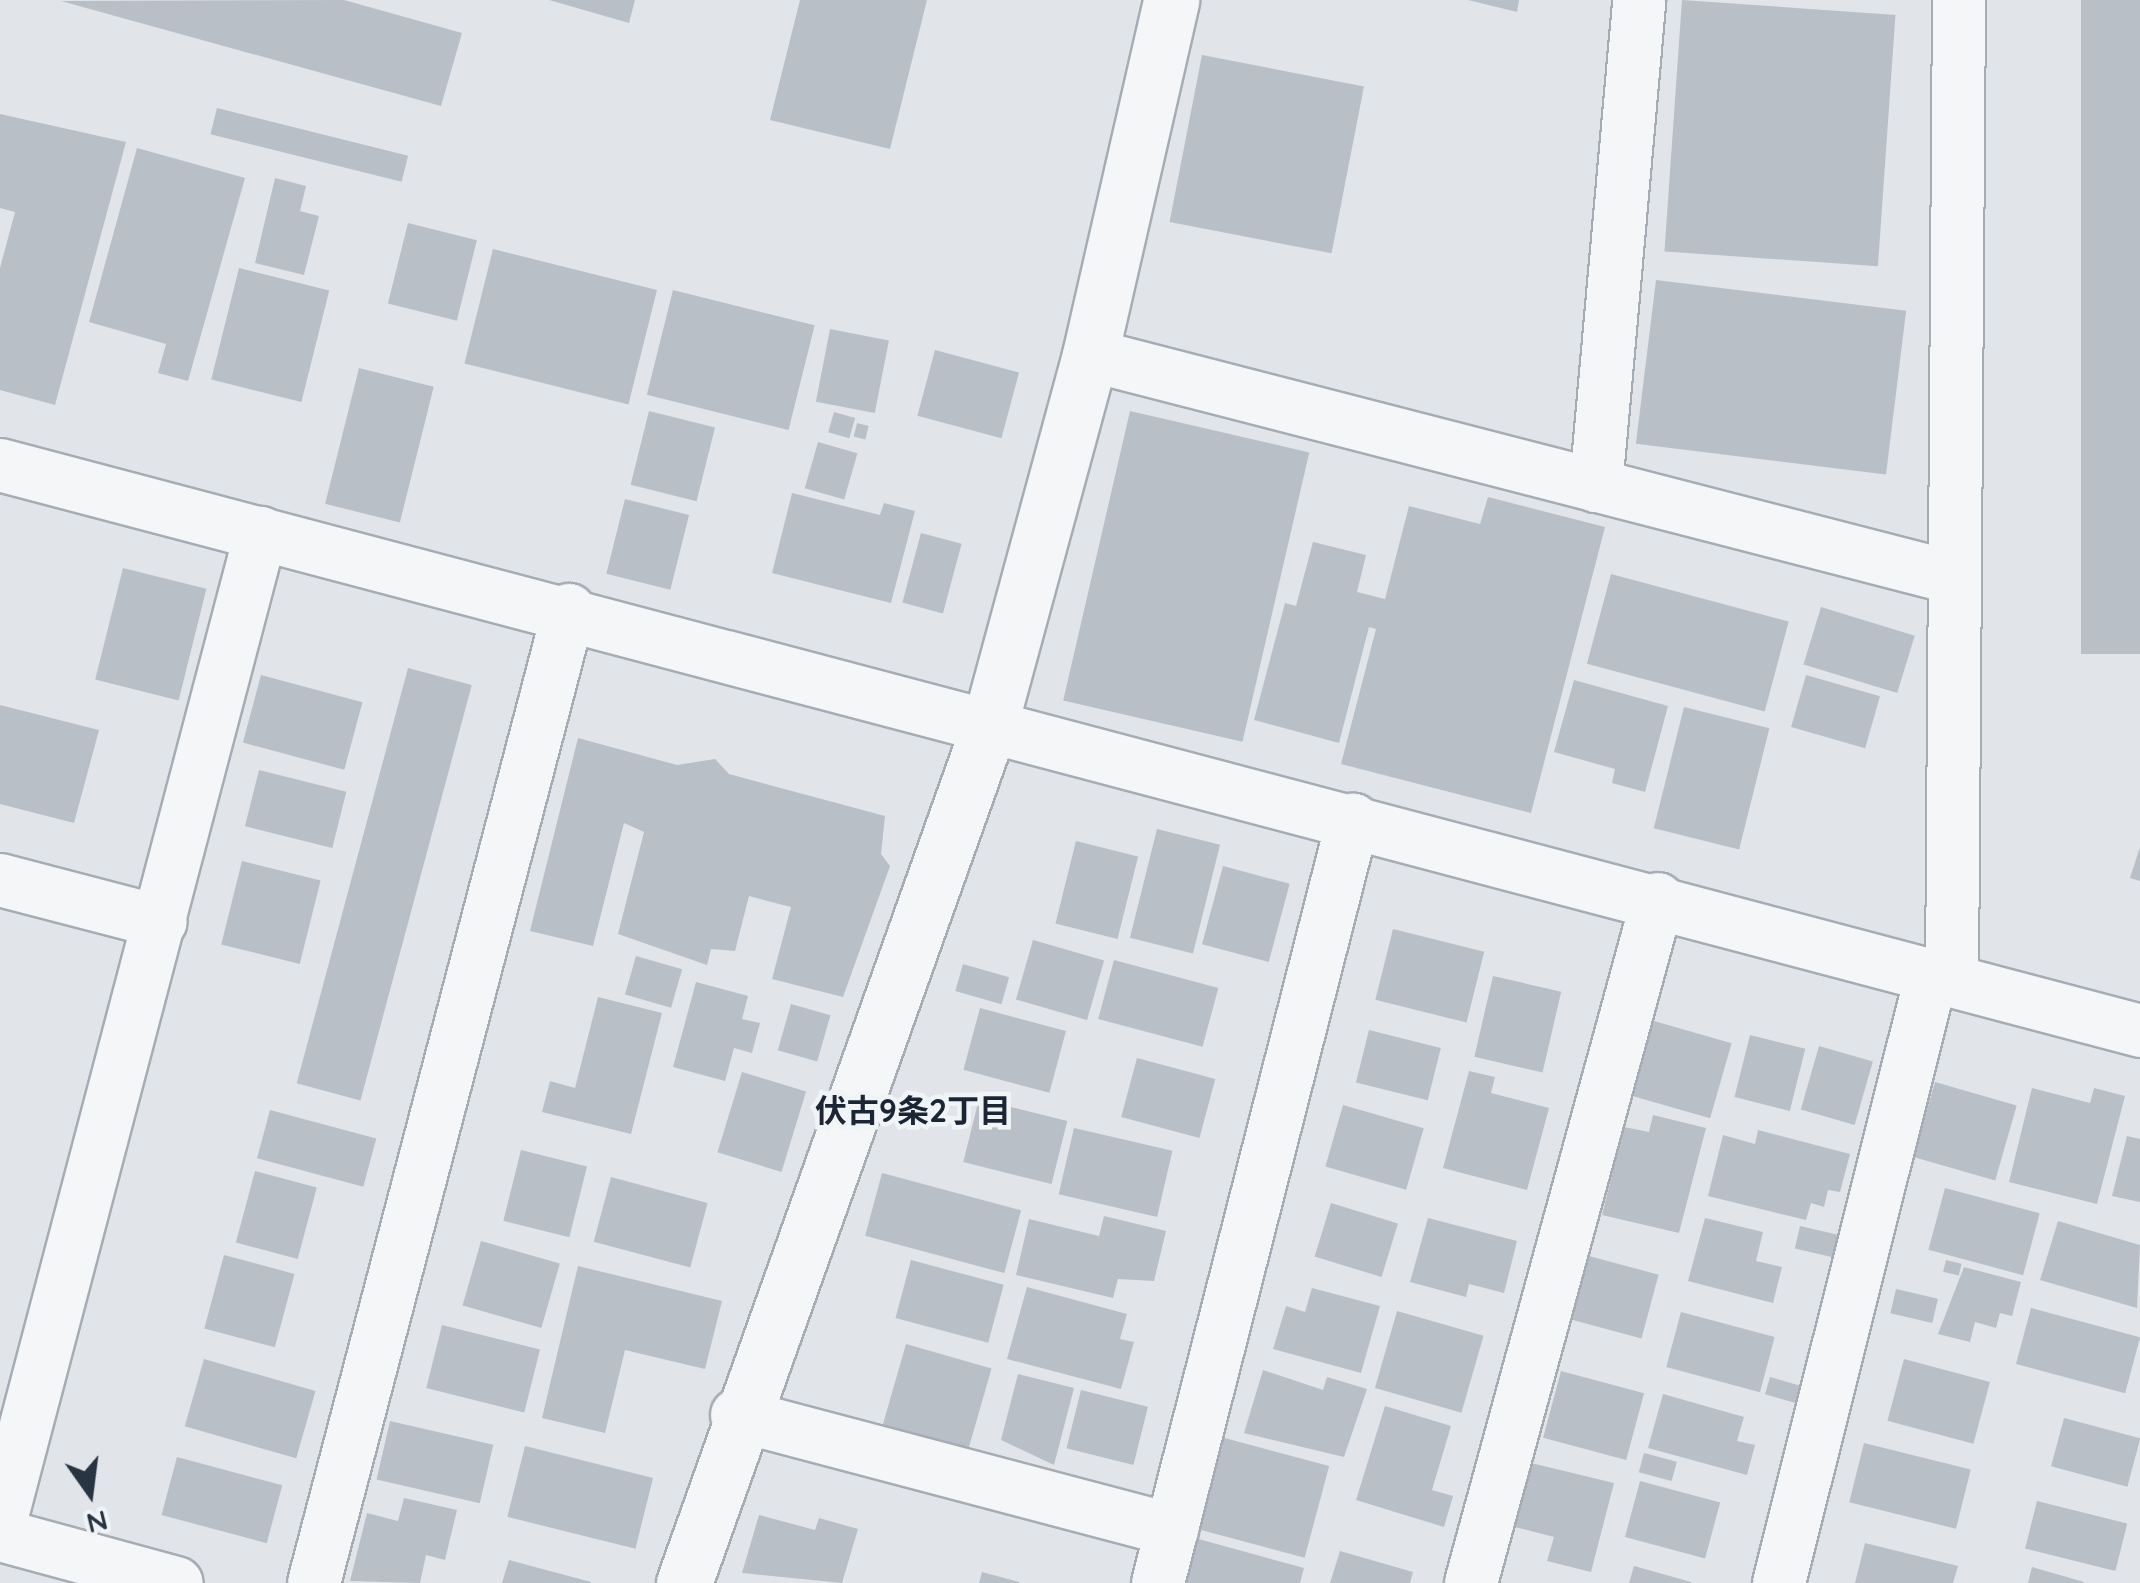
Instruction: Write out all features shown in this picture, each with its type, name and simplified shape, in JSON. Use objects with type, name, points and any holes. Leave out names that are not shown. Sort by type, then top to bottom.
[{"type":"street","points":[[684,1583],[738,1415],[989,727],[1090,355],[1171,0]]},
{"type":"street","points":[[1596,486],[1639,0]]},
{"type":"street","points":[[1779,1583],[1942,976],[1955,578],[1959,0]]},
{"type":"street","points":[[1090,355],[1955,578]]},
{"type":"street","points":[[0,465],[568,610],[989,727],[1658,900],[2140,1031]]},
{"type":"street","points":[[0,1524],[261,533]]},
{"type":"street","points":[[314,1583],[568,610]]},
{"type":"street","points":[[1158,1583],[1353,820]]},
{"type":"street","points":[[0,880],[161,922]]},
{"type":"street","points":[[1471,1583],[1658,900]]},
{"type":"street","points":[[738,1415],[1172,1530]]},
{"type":"street","points":[[0,1535],[177,1583]]},
{"type":"building","points":[[344,0],[462,33],[441,106],[61,1]]},
{"type":"building","points":[[549,0],[635,0],[629,23]]},
{"type":"building","points":[[800,0],[927,0],[890,149],[770,120]]},
{"type":"building","points":[[1468,0],[1519,0],[1517,12]]},
{"type":"building","points":[[1682,0],[1895,15],[1878,266],[1664,251]]},
{"type":"building","points":[[2081,0],[2140,0],[2140,654],[2081,654]]},
{"type":"building","points":[[1202,55],[1364,86],[1332,253],[1170,222]]},
{"type":"building","points":[[217,108],[408,156],[402,182],[210,134]]},
{"type":"building","points":[[0,114],[126,142],[55,405],[0,390],[0,268],[15,212],[0,208]]},
{"type":"building","points":[[137,148],[245,178],[188,381],[158,373],[166,344],[89,322]]},
{"type":"building","points":[[275,178],[306,186],[300,211],[319,216],[304,275],[255,263]]},
{"type":"building","points":[[408,223],[477,240],[457,321],[388,304]]},
{"type":"building","points":[[493,249],[657,290],[628,404],[464,363]]},
{"type":"building","points":[[239,268],[329,290],[301,402],[211,380]]},
{"type":"building","points":[[1656,280],[1906,311],[1886,474],[1636,444]]},
{"type":"building","points":[[673,290],[815,325],[789,430],[647,395]]},
{"type":"building","points":[[830,329],[889,340],[875,413],[816,402]]},
{"type":"building","points":[[935,350],[1019,373],[1001,438],[917,416]]},
{"type":"building","points":[[359,368],[434,387],[400,522],[325,504]]},
{"type":"building","points":[[649,411],[715,427],[697,501],[631,485]]},
{"type":"building","points":[[1130,411],[1309,452],[1242,742],[1063,700]]},
{"type":"building","points":[[834,412],[855,418],[849,438],[828,432]]},
{"type":"building","points":[[857,423],[869,426],[865,439],[854,437]]},
{"type":"building","points":[[818,442],[857,453],[844,499],[805,488]]},
{"type":"building","points":[[792,493],[880,515],[884,503],[915,511],[891,603],[772,573]]},
{"type":"building","points":[[1488,497],[1605,527],[1531,813],[1341,764],[1376,629],[1369,627],[1339,743],[1254,720],[1285,603],[1296,606],[1313,542],[1366,555],[1357,592],[1385,599],[1409,506],[1480,524]]},
{"type":"building","points":[[625,499],[689,515],[670,590],[606,574]]},
{"type":"building","points":[[921,533],[962,544],[943,613],[902,603]]},
{"type":"building","points":[[123,568],[206,589],[179,700],[95,680]]},
{"type":"building","points":[[1611,574],[1789,622],[1765,711],[1587,664]]},
{"type":"building","points":[[1821,607],[1915,636],[1897,693],[1803,664]]},
{"type":"building","points":[[408,668],[472,685],[360,1100],[297,1083]]},
{"type":"building","points":[[261,675],[362,702],[344,770],[243,743]]},
{"type":"building","points":[[1806,675],[1880,696],[1865,748],[1791,727]]},
{"type":"building","points":[[1574,680],[1668,706],[1645,792],[1612,783],[1615,769],[1554,752]]},
{"type":"building","points":[[0,705],[99,730],[74,823],[0,804]]},
{"type":"building","points":[[1684,707],[1769,728],[1739,850],[1654,828]]},
{"type":"building","points":[[578,738],[677,765],[715,759],[729,774],[885,816],[881,854],[890,866],[843,997],[772,979],[791,907],[749,896],[735,951],[711,949],[707,965],[618,934],[644,832],[624,823],[593,946],[530,931]]},
{"type":"building","points":[[259,770],[346,792],[332,848],[245,826]]},
{"type":"building","points":[[1157,829],[1220,845],[1193,953],[1130,938]]},
{"type":"building","points":[[1076,841],[1138,856],[1118,939],[1055,923]]},
{"type":"building","points":[[2140,847],[2140,881],[2130,878]]},
{"type":"building","points":[[242,861],[321,881],[300,964],[221,944]]},
{"type":"building","points":[[1223,866],[1290,884],[1269,962],[1202,944]]},
{"type":"building","points":[[1393,929],[1484,952],[1467,1023],[1375,1000]]},
{"type":"building","points":[[1033,940],[1104,960],[1087,1020],[1016,1000]]},
{"type":"building","points":[[636,956],[682,969],[671,1008],[625,994]]},
{"type":"building","points":[[1114,960],[1218,988],[1203,1047],[1098,1019]]},
{"type":"building","points":[[963,964],[1009,977],[1001,1004],[955,991]]},
{"type":"building","points":[[1493,976],[1561,992],[1543,1073],[1474,1057]]},
{"type":"building","points":[[696,982],[748,996],[742,1019],[760,1023],[752,1053],[734,1048],[725,1081],[673,1067]]},
{"type":"building","points":[[598,997],[662,1013],[631,1134],[542,1112],[550,1081],[575,1088]]},
{"type":"building","points":[[791,1004],[830,1015],[817,1061],[778,1050]]},
{"type":"building","points":[[980,1008],[1066,1031],[1049,1093],[963,1070]]},
{"type":"building","points":[[1647,1019],[1732,1043],[1710,1118],[1626,1094]]},
{"type":"building","points":[[1369,1030],[1441,1048],[1428,1100],[1356,1082]]},
{"type":"building","points":[[1750,1035],[1805,1049],[1790,1111],[1735,1097]]},
{"type":"building","points":[[1819,1046],[1873,1061],[1855,1125],[1801,1109]]},
{"type":"building","points":[[1137,1058],[1215,1079],[1199,1138],[1121,1117]]},
{"type":"building","points":[[1469,1071],[1495,1077],[1491,1093],[1549,1108],[1527,1190],[1443,1168]]},
{"type":"building","points":[[742,1072],[806,1092],[782,1172],[717,1152]]},
{"type":"building","points":[[1935,1082],[2017,1105],[1995,1180],[1914,1157]]},
{"type":"building","points":[[2032,1088],[2090,1103],[2094,1088],[2125,1096],[2097,1204],[2009,1182]]},
{"type":"building","points":[[979,1099],[1067,1121],[1052,1184],[963,1162]]},
{"type":"building","points":[[1343,1105],[1424,1128],[1406,1190],[1325,1167]]},
{"type":"building","points":[[270,1110],[376,1138],[363,1187],[257,1158]]},
{"type":"building","points":[[1653,1115],[1706,1128],[1679,1233],[1602,1215],[1624,1127],[1649,1132]]},
{"type":"building","points":[[1074,1128],[1172,1151],[1157,1217],[1059,1194]]},
{"type":"building","points":[[1758,1130],[1850,1154],[1840,1192],[1828,1190],[1824,1207],[1811,1203],[1806,1220],[1708,1196],[1723,1135],[1755,1144]]},
{"type":"building","points":[[2127,1136],[2140,1139],[2140,1202],[2112,1196]]},
{"type":"building","points":[[521,1150],[587,1166],[569,1237],[503,1221]]},
{"type":"building","points":[[255,1171],[317,1188],[298,1259],[236,1242]]},
{"type":"building","points":[[882,1173],[1021,1210],[1004,1273],[865,1236]]},
{"type":"building","points":[[611,1177],[708,1203],[690,1268],[594,1242]]},
{"type":"building","points":[[1945,1188],[2040,1213],[2023,1275],[1928,1250]]},
{"type":"building","points":[[1331,1203],[1398,1223],[1382,1277],[1315,1257]]},
{"type":"building","points":[[1104,1216],[1166,1231],[1154,1281],[1118,1279],[1113,1298],[1016,1275],[1029,1219],[1099,1236]]},
{"type":"building","points":[[1428,1218],[1517,1241],[1504,1293],[1469,1284],[1466,1297],[1410,1282]]},
{"type":"building","points":[[1705,1218],[1763,1232],[1756,1261],[1782,1267],[1773,1303],[1688,1281]]},
{"type":"building","points":[[2058,1221],[2140,1245],[2137,1308],[2040,1280]]},
{"type":"building","points":[[1800,1226],[1839,1235],[1834,1257],[1795,1248]]},
{"type":"building","points":[[481,1241],[560,1264],[541,1328],[463,1305]]},
{"type":"building","points":[[224,1255],[295,1274],[275,1347],[204,1328]]},
{"type":"building","points":[[1589,1256],[1659,1275],[1641,1338],[1572,1320]]},
{"type":"building","points":[[911,1260],[1004,1285],[988,1343],[895,1318]]},
{"type":"building","points":[[1946,1260],[1962,1264],[1959,1276],[1943,1272]]},
{"type":"building","points":[[578,1266],[722,1301],[705,1369],[625,1350],[605,1433],[542,1418]]},
{"type":"building","points":[[1964,1267],[2021,1282],[2012,1316],[2000,1313],[1996,1328],[1975,1322],[1970,1342],[1938,1334]]},
{"type":"building","points":[[1027,1287],[1127,1314],[1120,1339],[1134,1342],[1121,1389],[1007,1359]]},
{"type":"building","points":[[1312,1288],[1380,1306],[1361,1373],[1273,1349],[1286,1306],[1305,1312]]},
{"type":"building","points":[[1896,1289],[1938,1299],[1932,1323],[1890,1313]]},
{"type":"building","points":[[2031,1308],[2140,1337],[2125,1393],[2016,1364]]},
{"type":"building","points":[[1397,1311],[1484,1336],[1461,1413],[1375,1388]]},
{"type":"building","points":[[1681,1312],[1775,1337],[1760,1392],[1666,1367]]},
{"type":"building","points":[[442,1325],[540,1349],[524,1413],[426,1388]]},
{"type":"building","points":[[906,1344],[992,1369],[967,1453],[882,1429]]},
{"type":"building","points":[[204,1359],[316,1391],[296,1458],[185,1426]]},
{"type":"building","points":[[1904,1359],[1990,1382],[1973,1444],[1887,1421]]},
{"type":"building","points":[[1263,1370],[1323,1390],[1327,1377],[1367,1389],[1344,1457],[1244,1433]]},
{"type":"building","points":[[1561,1371],[1644,1393],[1626,1460],[1543,1438]]},
{"type":"building","points":[[1018,1374],[1074,1388],[1054,1465],[1001,1440]]},
{"type":"building","points":[[1770,1377],[1805,1387],[1800,1404],[1765,1394]]},
{"type":"building","points":[[1081,1390],[1148,1407],[1133,1465],[1066,1448]]},
{"type":"building","points":[[1663,1394],[1744,1417],[1737,1441],[1755,1445],[1747,1475],[1648,1448]]},
{"type":"building","points":[[1385,1406],[1451,1426],[1432,1490],[1453,1496],[1444,1527],[1356,1500]]},
{"type":"building","points":[[2064,1418],[2140,1438],[2127,1487],[2051,1466]]},
{"type":"building","points":[[390,1421],[493,1445],[480,1503],[377,1479]]},
{"type":"building","points":[[1221,1437],[1329,1466],[1305,1558],[1196,1529]]},
{"type":"building","points":[[1864,1443],[1971,1470],[1956,1529],[1849,1502]]},
{"type":"building","points":[[525,1446],[653,1478],[635,1549],[507,1517]]},
{"type":"building","points":[[1644,1453],[1677,1462],[1672,1481],[1639,1472]]},
{"type":"building","points":[[177,1457],[282,1485],[267,1543],[161,1515]]},
{"type":"building","points":[[1527,1462],[1614,1483],[1591,1572],[1547,1561],[1554,1537],[1511,1526]]},
{"type":"building","points":[[1640,1481],[1720,1502],[1705,1559],[1625,1537]]},
{"type":"building","points":[[404,1498],[457,1510],[445,1560],[426,1555],[420,1583],[350,1581],[367,1513],[398,1521]]},
{"type":"building","points":[[2037,1501],[2127,1523],[2115,1571],[2025,1549]]},
{"type":"building","points":[[759,1515],[815,1530],[819,1518],[858,1529],[842,1583],[742,1573]]},
{"type":"building","points":[[1195,1538],[1304,1568],[1300,1583],[1183,1583]]},
{"type":"building","points":[[1865,1543],[1958,1566],[1953,1583],[1855,1583]]},
{"type":"building","points":[[1340,1551],[1413,1572],[1410,1583],[1330,1583]]},
{"type":"building","points":[[509,1560],[591,1582],[591,1583],[502,1583]]},
{"type":"building","points":[[1634,1566],[1691,1582],[1691,1583],[1629,1583]]},
{"type":"building","points":[[2032,1567],[2084,1582],[2084,1583],[2028,1583]]},
{"type":"building","points":[[982,1572],[1019,1582],[1019,1583],[979,1583]]},
{"type":"district","name":"伏古9条2丁目","points":[[913,1110]]}]
